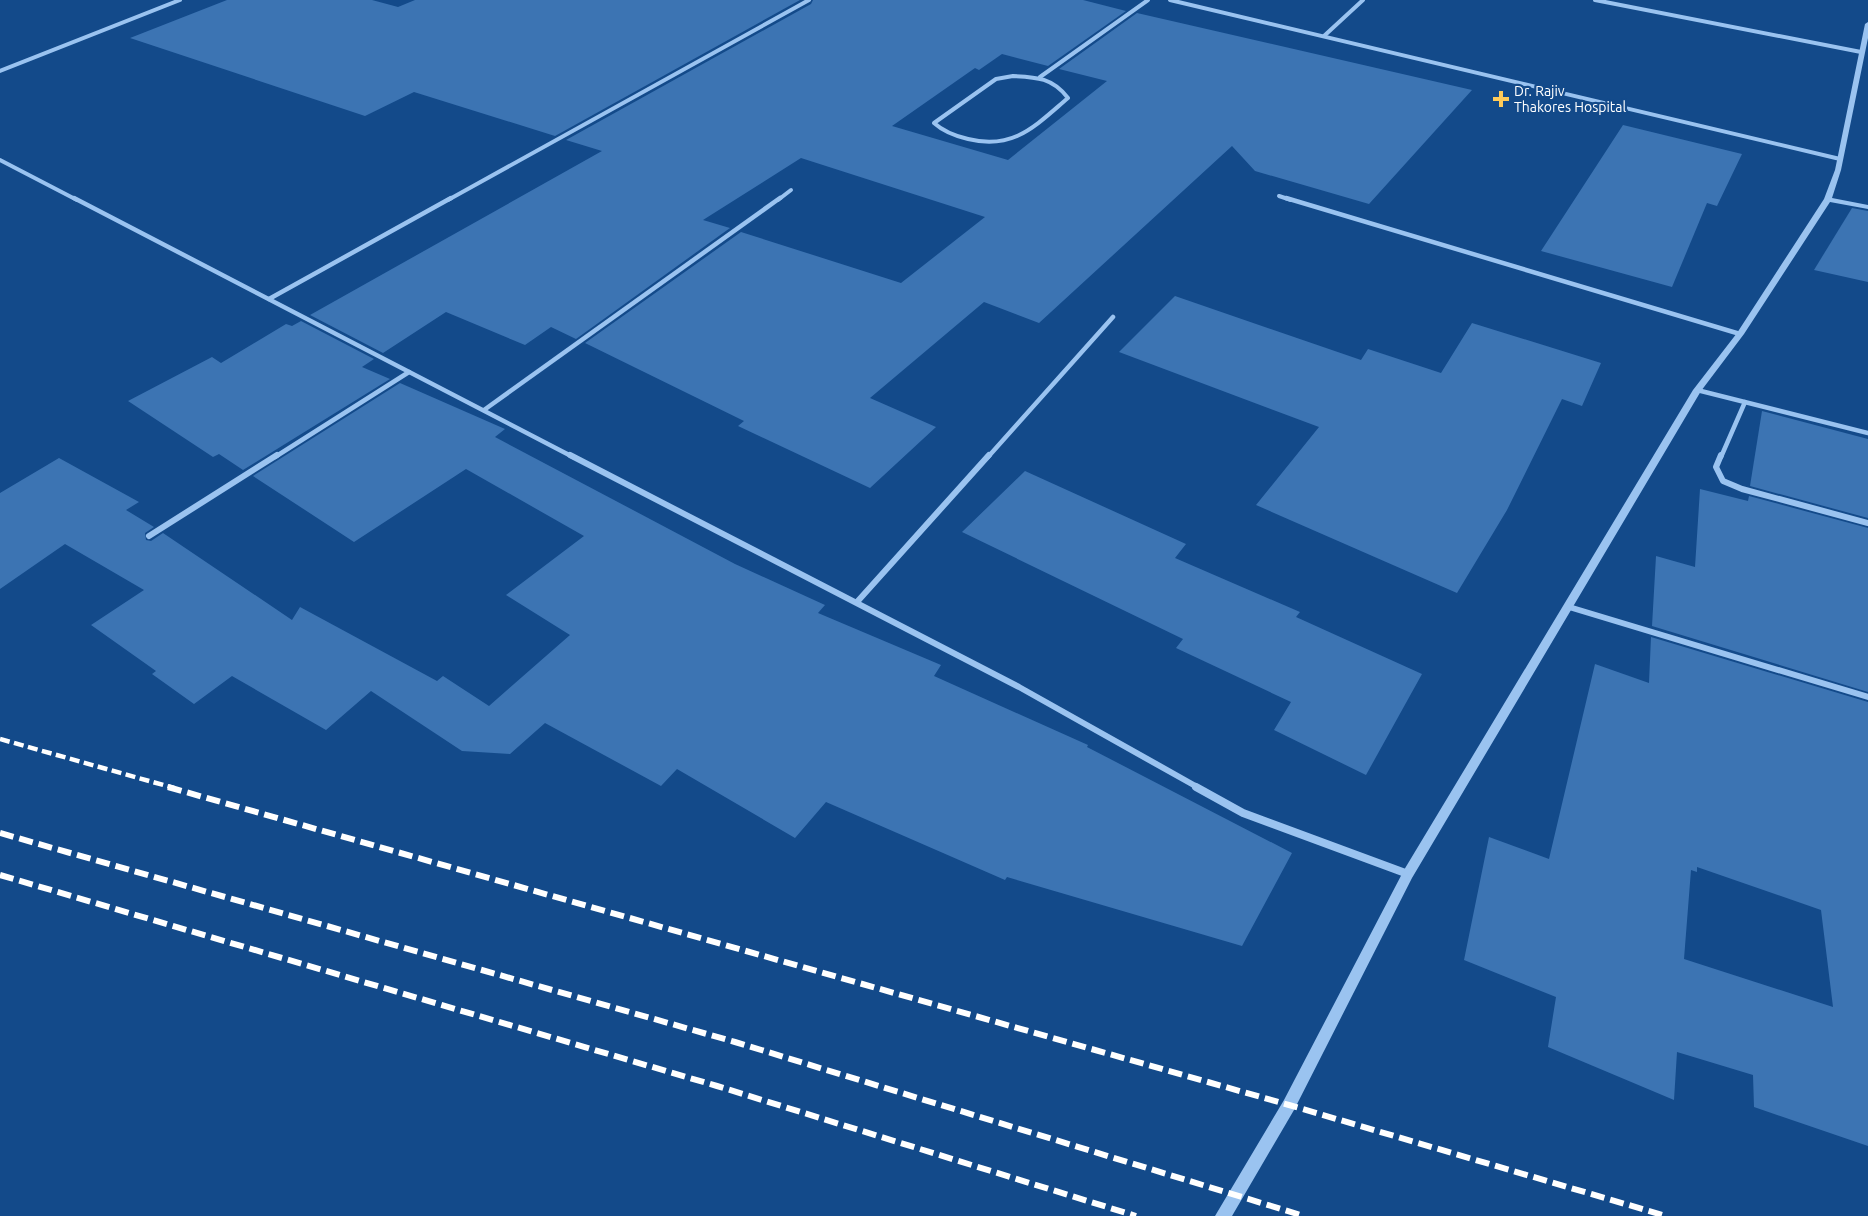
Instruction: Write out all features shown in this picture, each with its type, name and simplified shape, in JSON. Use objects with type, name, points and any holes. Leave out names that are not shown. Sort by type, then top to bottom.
[{"type":"street","points":[[0,71],[180,0]]},
{"type":"street","points":[[270,299],[809,0]]},
{"type":"street","points":[[1040,77],[1058,85],[1068,98],[1021,136],[1005,143],[987,144],[943,133],[934,123],[996,79],[1013,76],[1040,77],[1148,0]]},
{"type":"street","points":[[1170,0],[1185,1],[1840,159]]},
{"type":"street","points":[[1324,36],[1363,0]]},
{"type":"street","points":[[1595,0],[1861,52]]},
{"type":"street","points":[[1223,1216],[1290,1105],[1408,874],[1697,390],[1740,334],[1828,199],[1840,159],[1868,24]]},
{"type":"street","points":[[0,160],[1019,687],[1243,813],[1408,874]]},
{"type":"street","points":[[484,410],[791,190]]},
{"type":"street","points":[[1280,196],[1740,334]]},
{"type":"street","points":[[1828,199],[1868,207]]},
{"type":"street","points":[[856,602],[1113,317]]},
{"type":"street","points":[[149,536],[409,372]]},
{"type":"street","points":[[1697,390],[1868,434]]},
{"type":"street","points":[[1745,402],[1716,467],[1723,481],[1868,523]]},
{"type":"street","points":[[1569,607],[1868,697]]},
{"type":"building","points":[[227,0],[372,0],[398,7],[415,0],[800,0],[555,136],[414,92],[365,116],[130,38]]},
{"type":"building","points":[[813,0],[1083,0],[1126,11],[1048,66],[1002,54],[979,70],[975,68],[892,126],[1008,160],[1107,81],[1059,69],[1137,13],[1472,90],[1369,204],[1255,171],[1232,146],[1039,323],[984,302],[870,398],[936,427],[870,488],[738,426],[744,421],[585,343],[741,232],[901,283],[985,217],[801,158],[703,220],[730,228],[576,339],[551,327],[525,345],[446,312],[383,353],[310,315],[602,151],[566,140],[811,4]]},
{"type":"building","points":[[1623,125],[1742,154],[1717,206],[1707,203],[1672,287],[1541,251]]},
{"type":"building","points":[[1852,208],[1868,211],[1868,282],[1814,270]]},
{"type":"building","points":[[1175,296],[1361,360],[1368,349],[1441,373],[1472,323],[1601,363],[1582,406],[1562,399],[1507,510],[1457,593],[1256,505],[1319,427],[1119,352]]},
{"type":"building","points":[[301,321],[374,359],[362,367],[390,379],[243,470],[219,454],[213,457],[128,401],[212,357],[221,363],[286,324],[292,326]]},
{"type":"building","points":[[400,383],[505,429],[495,437],[735,564],[825,605],[818,613],[941,665],[934,676],[1088,745],[1087,747],[1292,853],[1242,946],[1007,877],[1005,880],[826,802],[795,838],[677,769],[661,786],[545,723],[510,754],[462,751],[371,691],[326,730],[232,676],[194,704],[152,674],[156,671],[91,625],[144,590],[65,544],[0,589],[0,493],[59,458],[139,502],[126,510],[154,527],[145,533],[146,540],[151,541],[163,533],[292,620],[300,607],[437,681],[443,676],[489,706],[570,635],[506,595],[584,536],[466,469],[354,542],[253,476]]},
{"type":"building","points":[[1762,411],[1868,439],[1868,518],[1750,486]]},
{"type":"building","points":[[1025,471],[1186,544],[1175,558],[1300,612],[1296,617],[1422,674],[1366,775],[1274,730],[1291,702],[1176,648],[1183,639],[962,532]]},
{"type":"building","points":[[1700,489],[1748,501],[1749,496],[1868,528],[1868,692],[1652,626],[1656,556],[1695,567]]},
{"type":"building","points":[[1651,637],[1868,702],[1868,1146],[1754,1107],[1753,1075],[1677,1052],[1674,1100],[1548,1047],[1556,997],[1464,960],[1489,837],[1549,859],[1595,664],[1649,683]],"holes":[[[1697,867],[1821,910],[1833,1007],[1684,959],[1691,870],[1697,872]]]},
{"type":"railway","points":[[0,739],[174,788]]},
{"type":"railway","points":[[168,787],[1289,1105],[1666,1216]]},
{"type":"railway","points":[[0,833],[735,1042],[1304,1216]]},
{"type":"railway","points":[[0,875],[717,1086],[1136,1216]]},
{"type":"place","name":"Dr. Rajiv Thakores Hospital","points":[[1501,99]]}]
